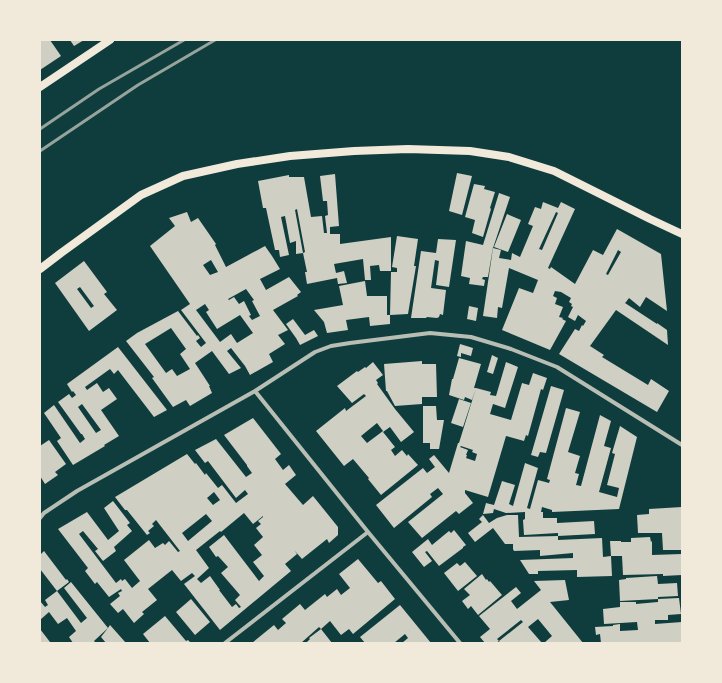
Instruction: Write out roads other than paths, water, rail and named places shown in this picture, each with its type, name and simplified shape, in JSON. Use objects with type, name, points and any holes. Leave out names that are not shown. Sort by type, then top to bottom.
[{"type":"main road","points":[[40,87],[110,40]]},
{"type":"main road","points":[[40,269],[141,195],[183,176],[237,164],[290,156],[354,151],[408,149],[470,151],[509,157],[554,171],[682,234]]},
{"type":"street","points":[[40,518],[44,513],[77,491],[255,391],[315,352],[332,346],[430,332],[471,337],[511,349],[557,367],[682,445]]},
{"type":"street","points":[[255,391],[368,532],[460,643]]},
{"type":"street","points":[[225,643],[368,532]]},
{"type":"railway","points":[[40,129],[99,89],[184,40]]},
{"type":"railway","points":[[40,151],[138,85],[215,40]]}]
